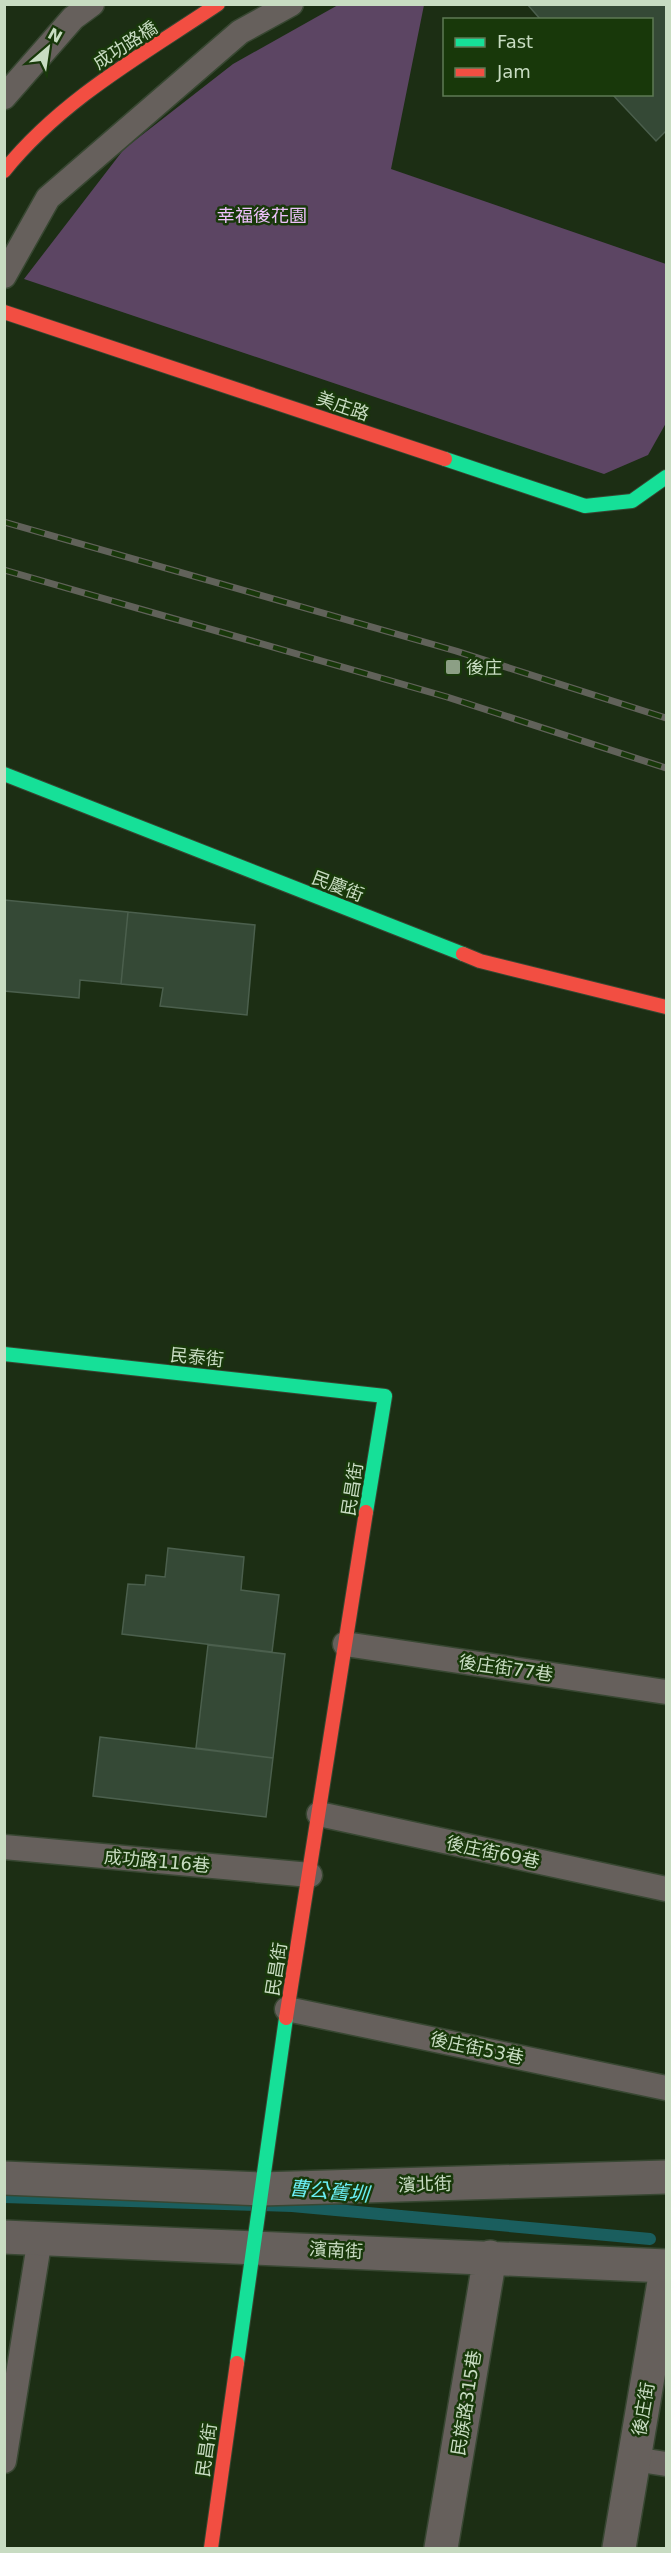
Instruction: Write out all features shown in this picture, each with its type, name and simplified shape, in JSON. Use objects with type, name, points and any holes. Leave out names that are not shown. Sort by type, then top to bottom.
[{"type":"street","name":"成功路橋","points":[[4,171],[19,150],[92,88],[218,4]]},
{"type":"street","name":"美庄路","points":[[4,312],[585,506],[632,501],[666,477]]},
{"type":"street","name":"民慶街","points":[[4,774],[480,961],[666,1006]]},
{"type":"street","name":"民泰街","points":[[4,1354],[385,1396]]},
{"type":"street","name":"民昌街","points":[[211,2548],[287,2009],[385,1396]]},
{"type":"street","name":"濱北街","points":[[4,2178],[260,2191],[666,2177]]},
{"type":"street","name":"濱南街","points":[[4,2237],[254,2235],[490,2257],[666,2268]]},
{"type":"street","name":"民族路315巷","points":[[441,2548],[490,2257]]},
{"type":"street","name":"後庄街","points":[[619,2548],[666,2268]]},
{"type":"lane","points":[[4,97],[73,18],[92,4]]},
{"type":"lane","points":[[4,276],[48,198],[240,32],[291,4]]},
{"type":"lane","name":"後庄街77巷","points":[[345,1644],[666,1692]]},
{"type":"lane","name":"後庄街69巷","points":[[319,1814],[666,1889]]},
{"type":"lane","name":"成功路116巷","points":[[4,1847],[310,1875]]},
{"type":"lane","name":"後庄街53巷","points":[[287,2009],[666,2088]]},
{"type":"lane","points":[[4,2461],[40,2238]]},
{"type":"lane","points":[[634,2459],[666,2464]]},
{"type":"green space","name":"幸福後花園","points":[[338,5],[424,5],[391,169],[666,264],[666,423],[648,455],[604,474],[24,279],[124,149],[233,64]]},
{"type":"building","points":[[527,4],[666,4],[666,131],[656,141],[614,96],[653,96],[653,18],[539,18]]},
{"type":"building","points":[[4,900],[128,912],[121,984],[80,980],[79,998],[4,991]]},
{"type":"building","points":[[128,912],[255,925],[247,1015],[160,1006],[163,988],[121,984]]},
{"type":"building","points":[[168,1548],[244,1557],[241,1590],[279,1595],[272,1652],[122,1634],[128,1584],[145,1585],[146,1575],[165,1577]]},
{"type":"building","points":[[208,1645],[285,1654],[273,1758],[196,1748]]},
{"type":"building","points":[[100,1737],[273,1758],[266,1817],[93,1796]]},
{"type":"waterway","name":"曹公舊圳","points":[[4,2197],[292,2206],[650,2239]]},
{"type":"railway","points":[[4,522],[456,651],[666,718]]},
{"type":"railway","points":[[4,570],[447,697],[666,768]]},
{"type":"traffic: fast","points":[[445,459],[585,506],[632,501],[666,477]]},
{"type":"traffic: fast","points":[[4,774],[463,954]]},
{"type":"traffic: fast","points":[[4,1354],[385,1396],[366,1512]]},
{"type":"traffic: fast","points":[[237,2363],[286,2018]]},
{"type":"traffic: jam","points":[[4,171],[27,145],[77,100],[132,60],[218,4]]},
{"type":"traffic: jam","points":[[4,312],[445,459]]},
{"type":"traffic: jam","points":[[463,954],[480,961],[666,1007]]},
{"type":"traffic: jam","points":[[286,2018],[366,1512]]},
{"type":"traffic: jam","points":[[211,2548],[237,2363]]},
{"type":"place","name":"後庄","points":[[453,667]]}]
